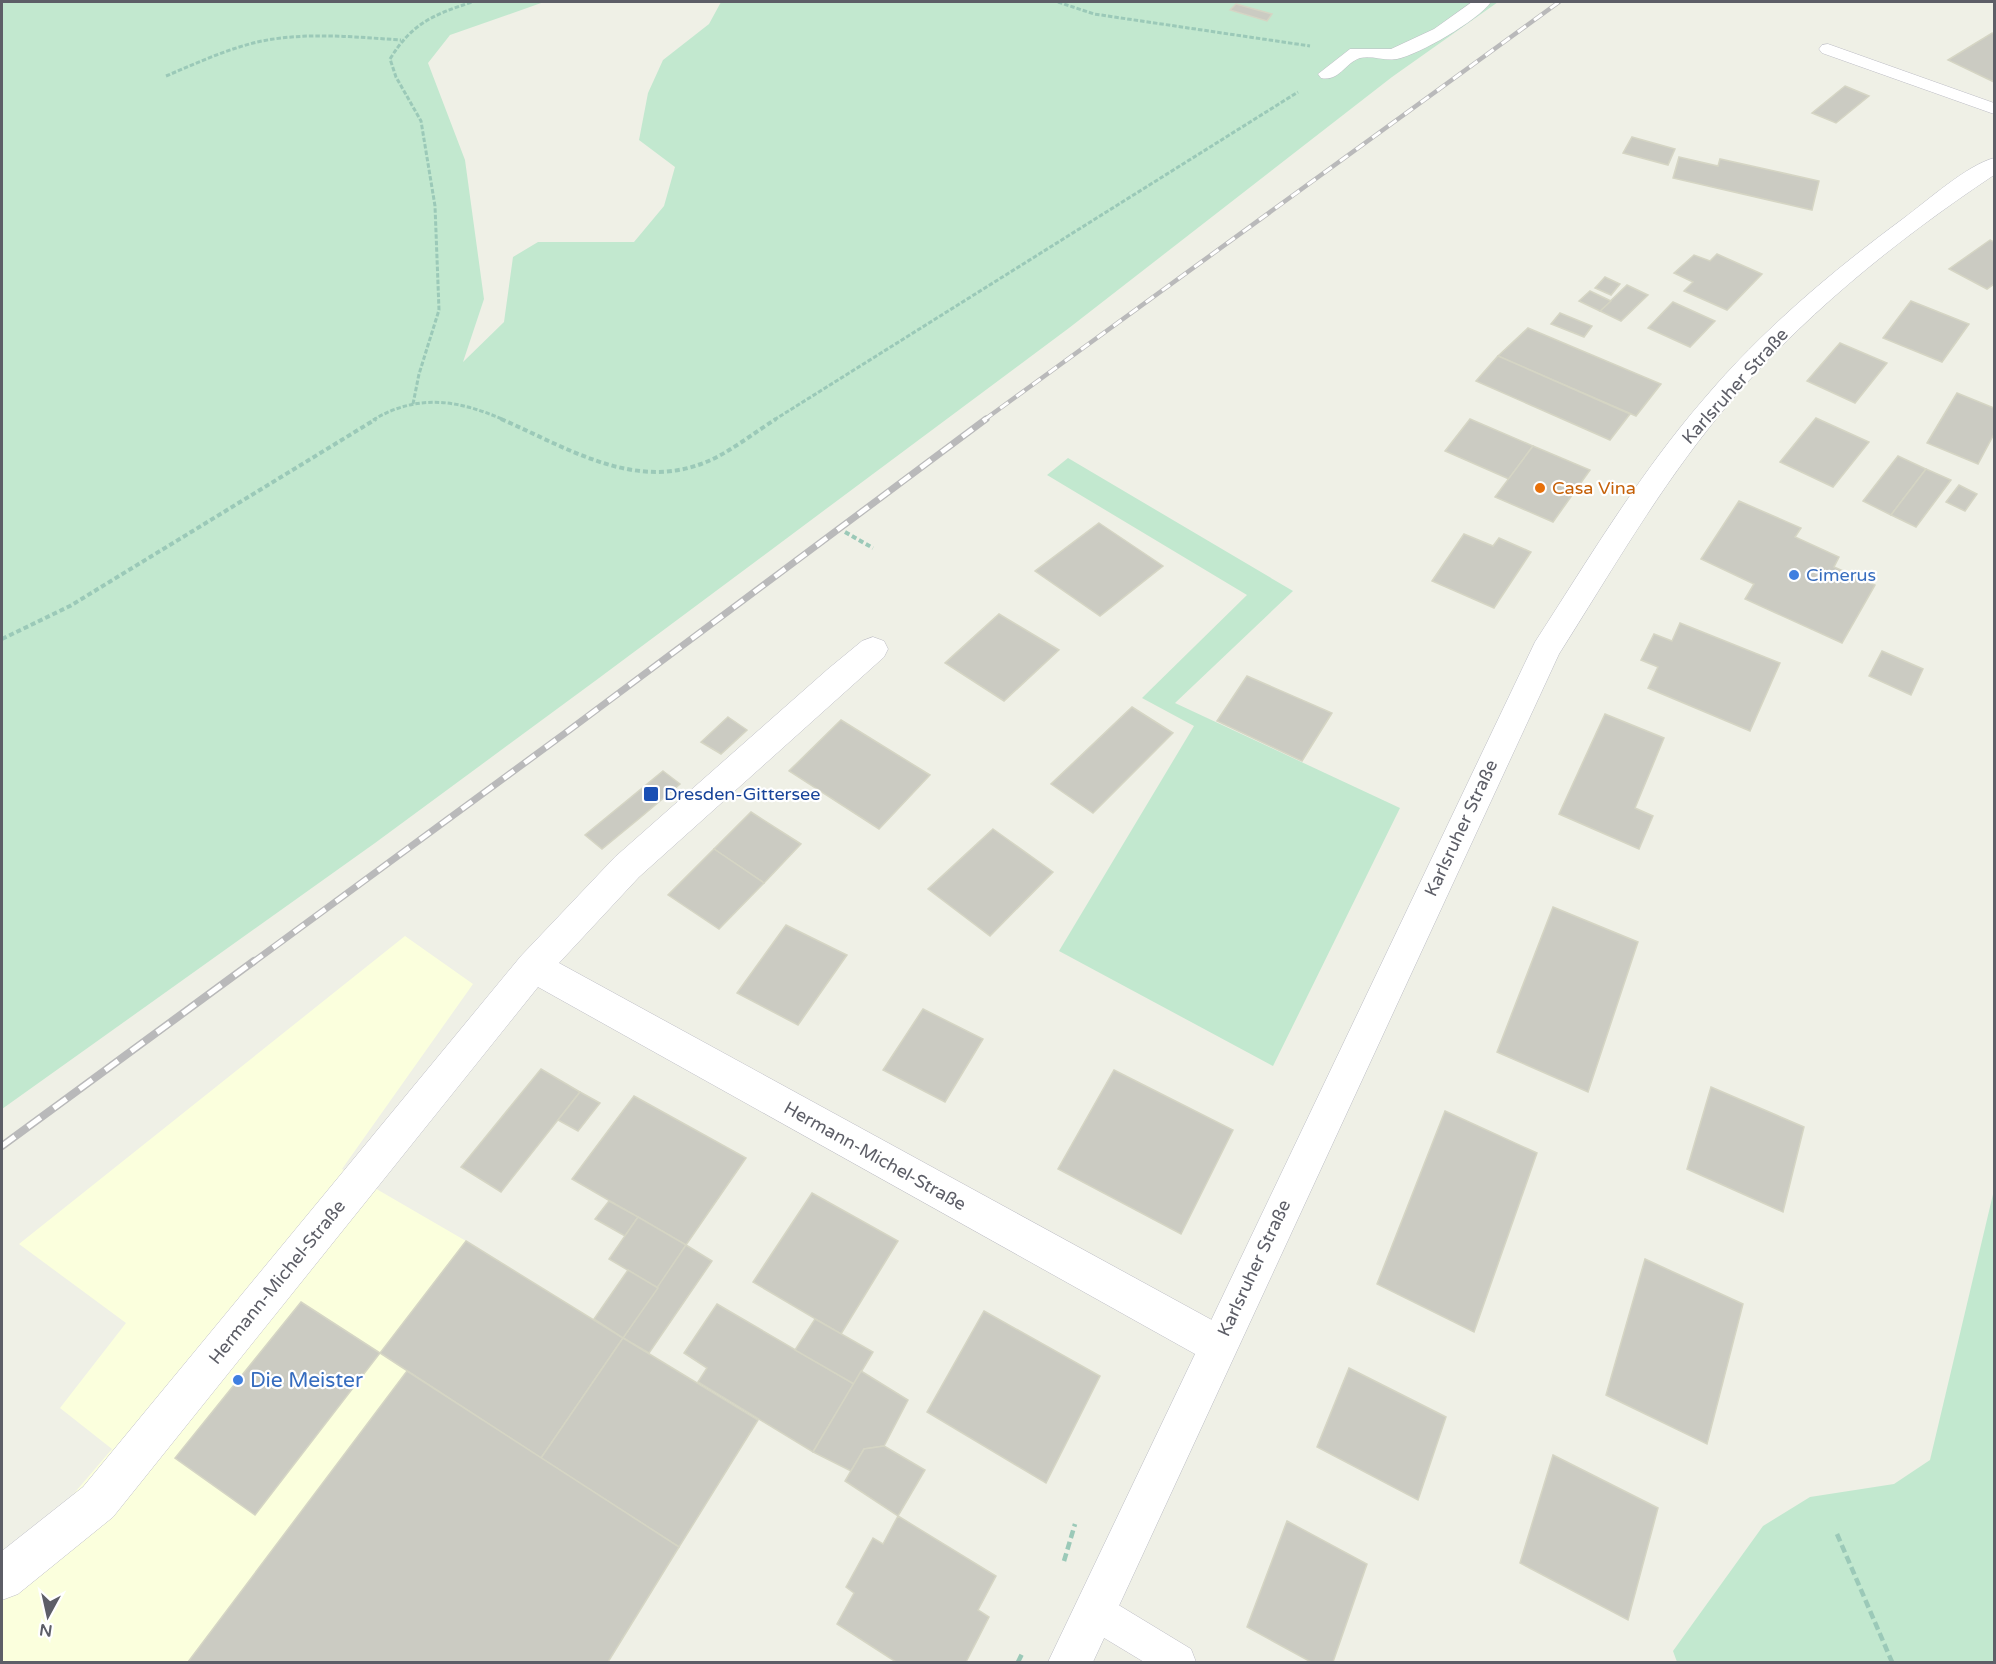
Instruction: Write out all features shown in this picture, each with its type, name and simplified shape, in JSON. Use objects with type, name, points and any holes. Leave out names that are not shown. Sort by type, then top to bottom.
[{"type":"main road","name":"Karlsruher Straße","points":[[1070,1662],[1546,650],[1647,491],[1712,406],[1782,331],[1866,257],[1956,190],[1995,165]]},
{"type":"main road","name":"Hermann-Michel-Straße","points":[[2,1578],[98,1502],[532,967],[627,867],[873,649]]},
{"type":"main road","name":"Hermann-Michel-Straße","points":[[532,967],[1218,1345]]},
{"type":"lane","points":[[1327,74],[1356,53],[1394,54],[1440,33],[1482,2]]},
{"type":"lane","points":[[1828,49],[1995,109]]},
{"type":"lane","points":[[1094,1611],[1178,1662]]},
{"type":"path","points":[[413,404],[419,374],[439,310],[435,206],[421,121],[396,77],[390,59],[401,40],[414,26],[472,2]]},
{"type":"path","points":[[1058,2],[1105,16],[1356,53]]},
{"type":"path","points":[[166,76],[222,54],[274,39],[319,35],[401,40]]},
{"type":"path","points":[[2,639],[70,606],[383,414],[413,404],[445,401],[477,408],[607,465],[641,473],[673,472],[707,462],[1327,74]]},
{"type":"path","points":[[845,532],[873,548]]},
{"type":"path","points":[[1061,1572],[1075,1524]]},
{"type":"path","points":[[1837,1534],[1892,1662]]},
{"type":"shaded area","points":[[2,2],[544,2],[450,35],[428,63],[465,160],[484,299],[463,362],[504,322],[513,257],[538,242],[634,242],[664,206],[675,167],[639,140],[648,93],[663,60],[709,24],[721,2],[1498,2],[1392,77],[1069,328],[595,681],[375,843],[2,1109]]},
{"type":"shaded area","points":[[1068,458],[1293,591],[1175,703],[1400,808],[1273,1066],[1059,951],[1194,726],[1142,698],[1247,595],[1047,475]]},
{"type":"shaded area","points":[[405,936],[473,984],[342,1169],[466,1241],[758,1420],[608,1662],[2,1662],[2,1557],[53,1518],[112,1449],[60,1408],[126,1323],[19,1244]]},
{"type":"shaded area","points":[[1994,1190],[1994,1662],[1677,1662],[1673,1651],[1763,1526],[1810,1497],[1894,1484],[1930,1460]]},
{"type":"building","points":[[1236,4],[1272,14],[1267,21],[1230,10]]},
{"type":"building","points":[[1992,33],[1994,34],[1994,82],[1948,60]]},
{"type":"building","points":[[1845,86],[1869,96],[1836,123],[1812,113]]},
{"type":"building","points":[[1632,137],[1675,149],[1668,165],[1623,153]]},
{"type":"building","points":[[1679,157],[1718,166],[1720,159],[1819,181],[1812,210],[1673,178]]},
{"type":"building","points":[[1990,240],[1994,242],[1994,284],[1987,289],[1949,269]]},
{"type":"building","points":[[1717,254],[1762,274],[1727,310],[1684,291],[1693,282],[1674,273],[1694,255],[1710,261]]},
{"type":"building","points":[[1605,277],[1620,284],[1611,295],[1595,288]]},
{"type":"building","points":[[1627,285],[1648,295],[1621,321],[1600,311]]},
{"type":"building","points":[[1590,291],[1611,301],[1600,311],[1579,301]]},
{"type":"building","points":[[1911,301],[1969,324],[1942,362],[1883,338]]},
{"type":"building","points":[[1673,302],[1715,321],[1690,347],[1648,328]]},
{"type":"building","points":[[1560,313],[1592,326],[1584,337],[1551,324]]},
{"type":"building","points":[[1528,328],[1661,384],[1636,416],[1498,356]]},
{"type":"building","points":[[1840,343],[1887,363],[1855,403],[1807,381]]},
{"type":"building","points":[[1498,356],[1630,414],[1610,440],[1476,381]]},
{"type":"building","points":[[1957,393],[1994,408],[1994,434],[1978,464],[1927,443]]},
{"type":"building","points":[[1816,418],[1869,442],[1833,487],[1780,462]]},
{"type":"building","points":[[1470,419],[1533,446],[1509,479],[1445,451]]},
{"type":"building","name":"Casa Vina","points":[[1533,446],[1590,470],[1553,522],[1495,497]]},
{"type":"building","points":[[1898,456],[1926,469],[1891,515],[1863,501]]},
{"type":"building","points":[[1926,469],[1951,480],[1916,527],[1891,515]]},
{"type":"building","points":[[1959,485],[1977,494],[1965,511],[1946,502]]},
{"type":"building","name":"Cimerus","points":[[1739,501],[1801,528],[1795,537],[1839,557],[1834,567],[1875,585],[1842,643],[1745,599],[1754,584],[1701,559]]},
{"type":"building","points":[[1099,523],[1163,566],[1100,616],[1035,571]]},
{"type":"building","points":[[1464,534],[1493,546],[1499,538],[1531,552],[1494,608],[1432,581]]},
{"type":"building","points":[[999,614],[1059,650],[1004,701],[945,663]]},
{"type":"building","points":[[1680,623],[1780,663],[1750,731],[1648,688],[1658,667],[1641,660],[1654,634],[1672,641]]},
{"type":"building","points":[[1882,651],[1923,669],[1911,695],[1869,676]]},
{"type":"building","points":[[1247,676],[1332,713],[1302,761],[1217,721]]},
{"type":"building","points":[[1132,707],[1173,733],[1093,813],[1051,784]]},
{"type":"building","points":[[1605,714],[1664,738],[1635,808],[1653,816],[1639,849],[1559,814]]},
{"type":"building","points":[[728,717],[747,730],[721,754],[701,742]]},
{"type":"building","points":[[841,720],[930,775],[879,829],[789,771]]},
{"type":"building","points":[[663,771],[680,784],[602,849],[585,835]]},
{"type":"building","points":[[751,812],[801,844],[764,883],[714,849]]},
{"type":"building","points":[[993,829],[1053,872],[990,936],[928,889]]},
{"type":"building","points":[[714,849],[764,883],[719,929],[668,895]]},
{"type":"building","points":[[1553,907],[1638,942],[1588,1092],[1497,1052]]},
{"type":"building","points":[[786,925],[847,955],[798,1025],[737,993]]},
{"type":"building","points":[[923,1009],[983,1039],[945,1102],[883,1070]]},
{"type":"building","points":[[541,1069],[580,1092],[501,1192],[461,1167]]},
{"type":"building","points":[[1114,1070],[1233,1130],[1181,1234],[1058,1169]]},
{"type":"building","points":[[1711,1087],[1804,1127],[1783,1212],[1687,1169]]},
{"type":"building","points":[[580,1092],[600,1103],[578,1131],[558,1120]]},
{"type":"building","points":[[634,1096],[746,1158],[686,1245],[572,1179]]},
{"type":"building","points":[[1445,1111],[1537,1153],[1474,1332],[1377,1284]]},
{"type":"building","points":[[812,1193],[898,1241],[841,1334],[753,1282]]},
{"type":"building","points":[[609,1201],[638,1217],[625,1236],[595,1219]]},
{"type":"building","points":[[638,1217],[686,1245],[658,1288],[609,1259]]},
{"type":"building","points":[[466,1241],[623,1338],[541,1458],[380,1353]]},
{"type":"building","points":[[686,1245],[712,1261],[649,1353],[623,1338]]},
{"type":"building","points":[[1645,1259],[1743,1304],[1707,1444],[1606,1395]]},
{"type":"building","points":[[628,1270],[658,1288],[623,1338],[594,1319]]},
{"type":"building","points":[[301,1302],[380,1353],[255,1515],[175,1458]]},
{"type":"building","points":[[717,1304],[854,1384],[813,1452],[698,1382],[707,1368],[684,1353]]},
{"type":"building","points":[[984,1311],[1100,1376],[1046,1483],[927,1412]]},
{"type":"building","points":[[815,1319],[873,1352],[854,1384],[795,1350]]},
{"type":"building","points":[[623,1338],[758,1420],[679,1547],[541,1458]]},
{"type":"building","points":[[1349,1368],[1446,1417],[1418,1500],[1317,1447]]},
{"type":"building","points":[[407,1371],[679,1547],[608,1662],[188,1662]]},
{"type":"building","points":[[861,1371],[908,1400],[884,1446],[864,1449],[851,1471],[813,1452]]},
{"type":"building","points":[[884,1446],[925,1470],[898,1516],[845,1481],[864,1449]]},
{"type":"building","points":[[1553,1455],[1658,1508],[1628,1620],[1520,1563]]},
{"type":"building","points":[[898,1516],[996,1576],[978,1610],[989,1617],[966,1662],[896,1662],[837,1624],[854,1593],[846,1587],[873,1538],[883,1544]]},
{"type":"building","points":[[1287,1521],[1367,1564],[1333,1662],[1311,1662],[1247,1627]]},
{"type":"railway","points":[[984,420],[1559,2]]},
{"type":"railway","points":[[252,963],[986,419]]},
{"type":"railway","points":[[2,1146],[254,961]]},
{"type":"place","name":"Casa Vina","points":[[1540,488]]},
{"type":"place","name":"Cimerus","points":[[1794,575]]},
{"type":"place","name":"Dresden-Gittersee","points":[[651,794]]},
{"type":"place","name":"Die Meister","points":[[238,1380]]}]
